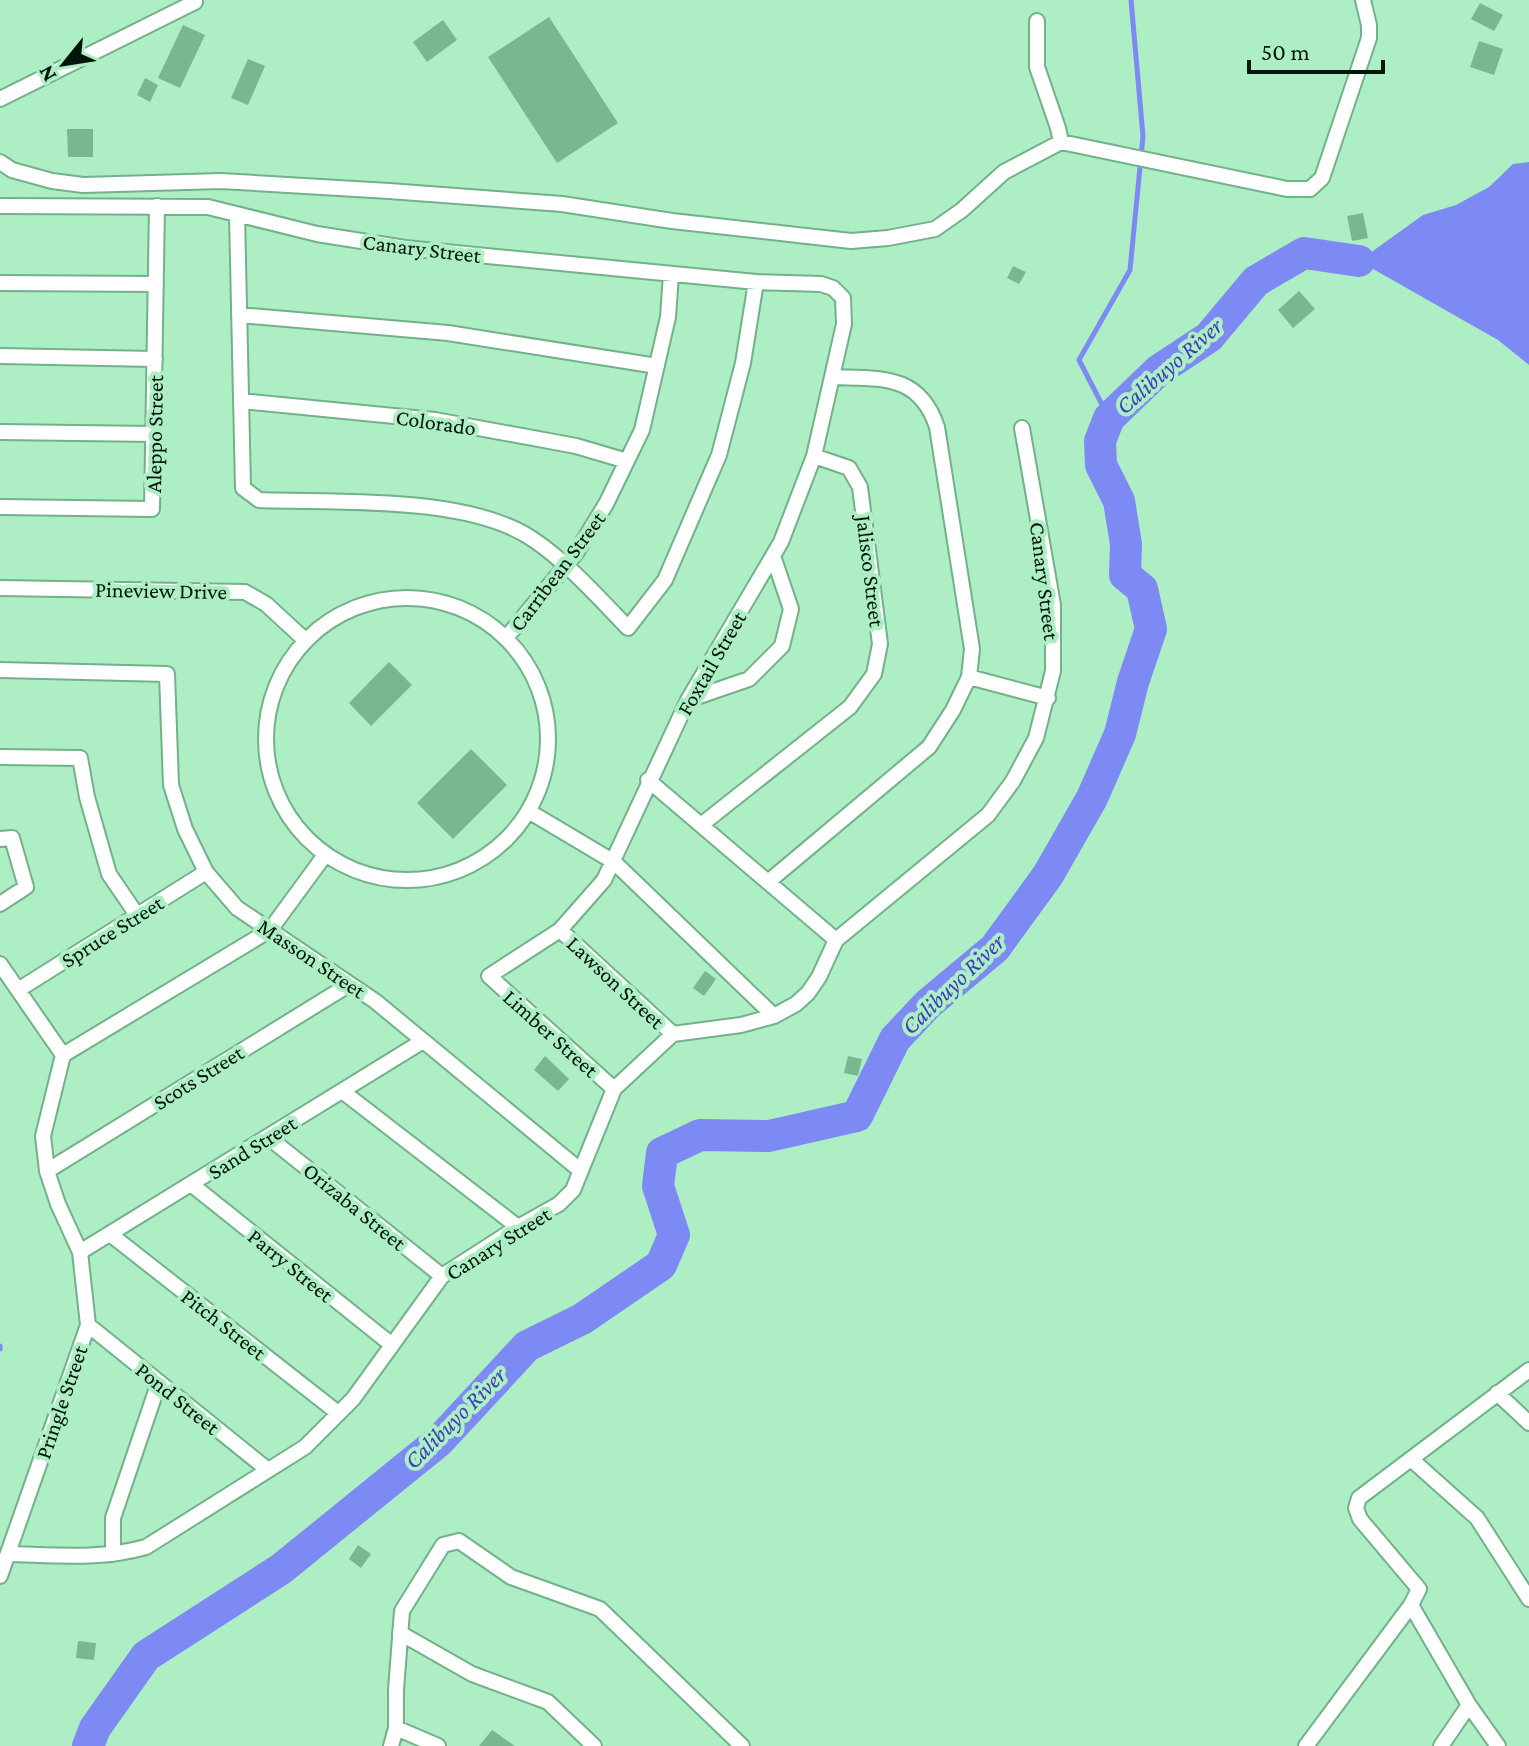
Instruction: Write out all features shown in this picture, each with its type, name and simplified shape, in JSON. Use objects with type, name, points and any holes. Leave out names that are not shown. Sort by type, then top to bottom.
[{"type":"street","points":[[0,162],[12,170],[52,181],[83,185],[221,181],[531,202],[851,241],[935,229],[962,210],[1004,172],[1066,143],[1287,189],[1310,189],[1322,178],[1369,38],[1363,0]]},
{"type":"street","points":[[0,99],[195,2]]},
{"type":"street","points":[[1037,21],[1037,67],[1066,143]]},
{"type":"street","name":"Canary Street","points":[[0,206],[208,207],[317,234],[405,248],[756,282],[821,284],[833,288],[843,298]]},
{"type":"street","name":"Aleppo Street","points":[[0,507],[152,509],[157,206]]},
{"type":"street","points":[[237,215],[243,488],[259,500],[440,507],[489,518],[533,538],[566,565],[628,628],[665,580],[719,455],[743,363],[756,282]]},
{"type":"street","name":"Carribean Street","points":[[506,638],[566,565],[606,504],[642,430],[668,317],[671,274]]},
{"type":"street","points":[[0,283],[156,284]]},
{"type":"street","name":"Foxtail Street","points":[[489,976],[560,930],[590,897],[614,862],[648,780],[688,700],[781,542],[814,456],[844,324],[843,298]]},
{"type":"street","points":[[239,315],[448,333],[657,366]]},
{"type":"street","points":[[0,356],[155,359]]},
{"type":"street","points":[[768,882],[929,747],[953,710],[969,677],[972,649],[937,427],[931,409],[919,394],[904,384],[888,380],[832,377]]},
{"type":"street","name":"Colorado","points":[[241,401],[435,420],[576,446],[627,461]]},
{"type":"street","name":"Canary Street","points":[[8,1554],[113,1554],[146,1547],[305,1447],[353,1399],[442,1276],[559,1204],[573,1190],[614,1089],[673,1034],[741,1025],[774,1016],[796,1004],[808,993],[829,959],[836,940],[988,815],[1026,759],[1036,738],[1053,671],[1053,605],[1022,428]]},
{"type":"street","points":[[0,432],[154,434]]},
{"type":"street","name":"Jalisco Street","points":[[701,825],[850,707],[874,674],[880,644],[860,487],[849,468],[814,456]]},
{"type":"street","points":[[688,700],[749,679],[782,646],[791,609],[773,556]]},
{"type":"street","name":"Pineview Drive","points":[[0,588],[245,592],[266,604],[305,640]]},
{"type":"street","points":[[414,597],[447,603],[479,617],[506,638],[536,680],[546,709],[549,740],[546,771],[530,812],[506,842],[474,865],[437,879],[398,881],[372,877],[347,868],[325,855],[291,819],[278,798],[267,763],[266,726],[274,690],[287,664],[305,640],[324,623],[347,610],[379,600],[414,597]]},
{"type":"street","name":"Masson Street","points":[[0,670],[167,674],[171,785],[185,829],[206,872],[237,908],[350,984],[581,1171]]},
{"type":"street","points":[[969,677],[1048,698]]},
{"type":"street","points":[[0,757],[80,758],[87,797],[109,874],[137,915]]},
{"type":"street","points":[[648,780],[836,940]]},
{"type":"street","points":[[530,812],[614,862],[774,1016]]},
{"type":"street","points":[[0,839],[12,838],[26,887],[0,904]]},
{"type":"street","points":[[0,964],[63,1055],[270,930],[325,855]]},
{"type":"street","name":"Spruce Street","points":[[18,990],[206,872]]},
{"type":"street","name":"Lawson Street","points":[[560,930],[673,1034]]},
{"type":"street","name":"Limber Street","points":[[489,976],[614,1089]]},
{"type":"street","name":"Scots Street","points":[[47,1171],[350,984]]},
{"type":"street","name":"Sand Street","points":[[80,1252],[423,1041]]},
{"type":"street","name":"Pringle Street","points":[[0,1576],[88,1325],[80,1252],[47,1171],[43,1136],[63,1055]]},
{"type":"street","points":[[342,1091],[518,1227]]},
{"type":"street","name":"Orizaba Street","points":[[268,1137],[442,1276]]},
{"type":"street","name":"Parry Street","points":[[191,1184],[392,1345]]},
{"type":"street","name":"Pitch Street","points":[[110,1234],[338,1413]]},
{"type":"street","name":"Pond Street","points":[[88,1325],[268,1470]]},
{"type":"street","points":[[1306,1746],[1411,1605],[1419,1589],[1360,1519],[1356,1508],[1359,1498],[1529,1370]]},
{"type":"street","points":[[113,1554],[113,1518],[159,1382]]},
{"type":"street","points":[[1497,1393],[1529,1423]]},
{"type":"street","points":[[1411,1459],[1477,1518],[1529,1599]]},
{"type":"street","points":[[391,1746],[396,1728],[402,1611],[443,1545],[459,1541],[511,1577],[600,1609],[742,1746]]},
{"type":"street","points":[[1411,1605],[1469,1705],[1498,1746]]},
{"type":"street","points":[[400,1633],[472,1674],[548,1702],[594,1746]]},
{"type":"street","points":[[1441,1746],[1469,1705]]},
{"type":"street","points":[[396,1728],[438,1746]]},
{"type":"water","points":[[1529,162],[1529,365],[1498,340],[1359,261],[1423,215],[1456,205],[1489,187],[1513,164]]},
{"type":"building","points":[[1480,3],[1503,15],[1494,31],[1471,19]]},
{"type":"building","points":[[549,17],[618,123],[557,163],[488,57]]},
{"type":"building","points":[[443,20],[457,40],[427,62],[413,42]]},
{"type":"building","points":[[183,25],[205,35],[180,88],[158,78]]},
{"type":"building","points":[[1479,41],[1503,49],[1494,75],[1470,67]]},
{"type":"building","points":[[248,59],[265,66],[248,105],[231,98]]},
{"type":"building","points":[[145,78],[158,85],[150,102],[137,95]]},
{"type":"building","points":[[67,129],[93,129],[93,157],[68,157]]},
{"type":"building","points":[[1363,213],[1368,238],[1352,241],[1347,216]]},
{"type":"building","points":[[1013,266],[1026,272],[1019,284],[1007,278]]},
{"type":"building","points":[[1299,291],[1315,309],[1293,328],[1278,310]]},
{"type":"building","points":[[389,662],[412,685],[371,726],[349,703]]},
{"type":"building","points":[[471,749],[507,785],[453,839],[417,803]]},
{"type":"building","points":[[705,971],[716,979],[704,996],[693,988]]},
{"type":"building","points":[[545,1056],[569,1079],[558,1091],[534,1070]]},
{"type":"building","points":[[848,1056],[862,1059],[858,1076],[844,1073]]},
{"type":"building","points":[[358,1545],[371,1554],[361,1568],[349,1559]]},
{"type":"building","points":[[78,1641],[96,1643],[94,1660],[76,1658]]},
{"type":"building","points":[[492,1730],[515,1746],[479,1746]]},
{"type":"waterway","points":[[1109,418],[1079,360],[1130,270],[1143,136],[1131,0]]},
{"type":"waterway","name":"Calibuyo River","points":[[88,1746],[95,1728],[146,1656],[281,1569],[439,1441],[527,1346],[582,1319],[661,1265],[674,1235],[658,1186],[662,1153],[700,1135],[769,1136],[857,1116],[895,1039],[928,1004],[995,948],[1048,875],[1092,798],[1120,734],[1151,629],[1142,589],[1125,575],[1126,544],[1119,501],[1101,465],[1100,441],[1109,418],[1159,370],[1209,337],[1256,281],[1304,253],[1359,261]]}]
